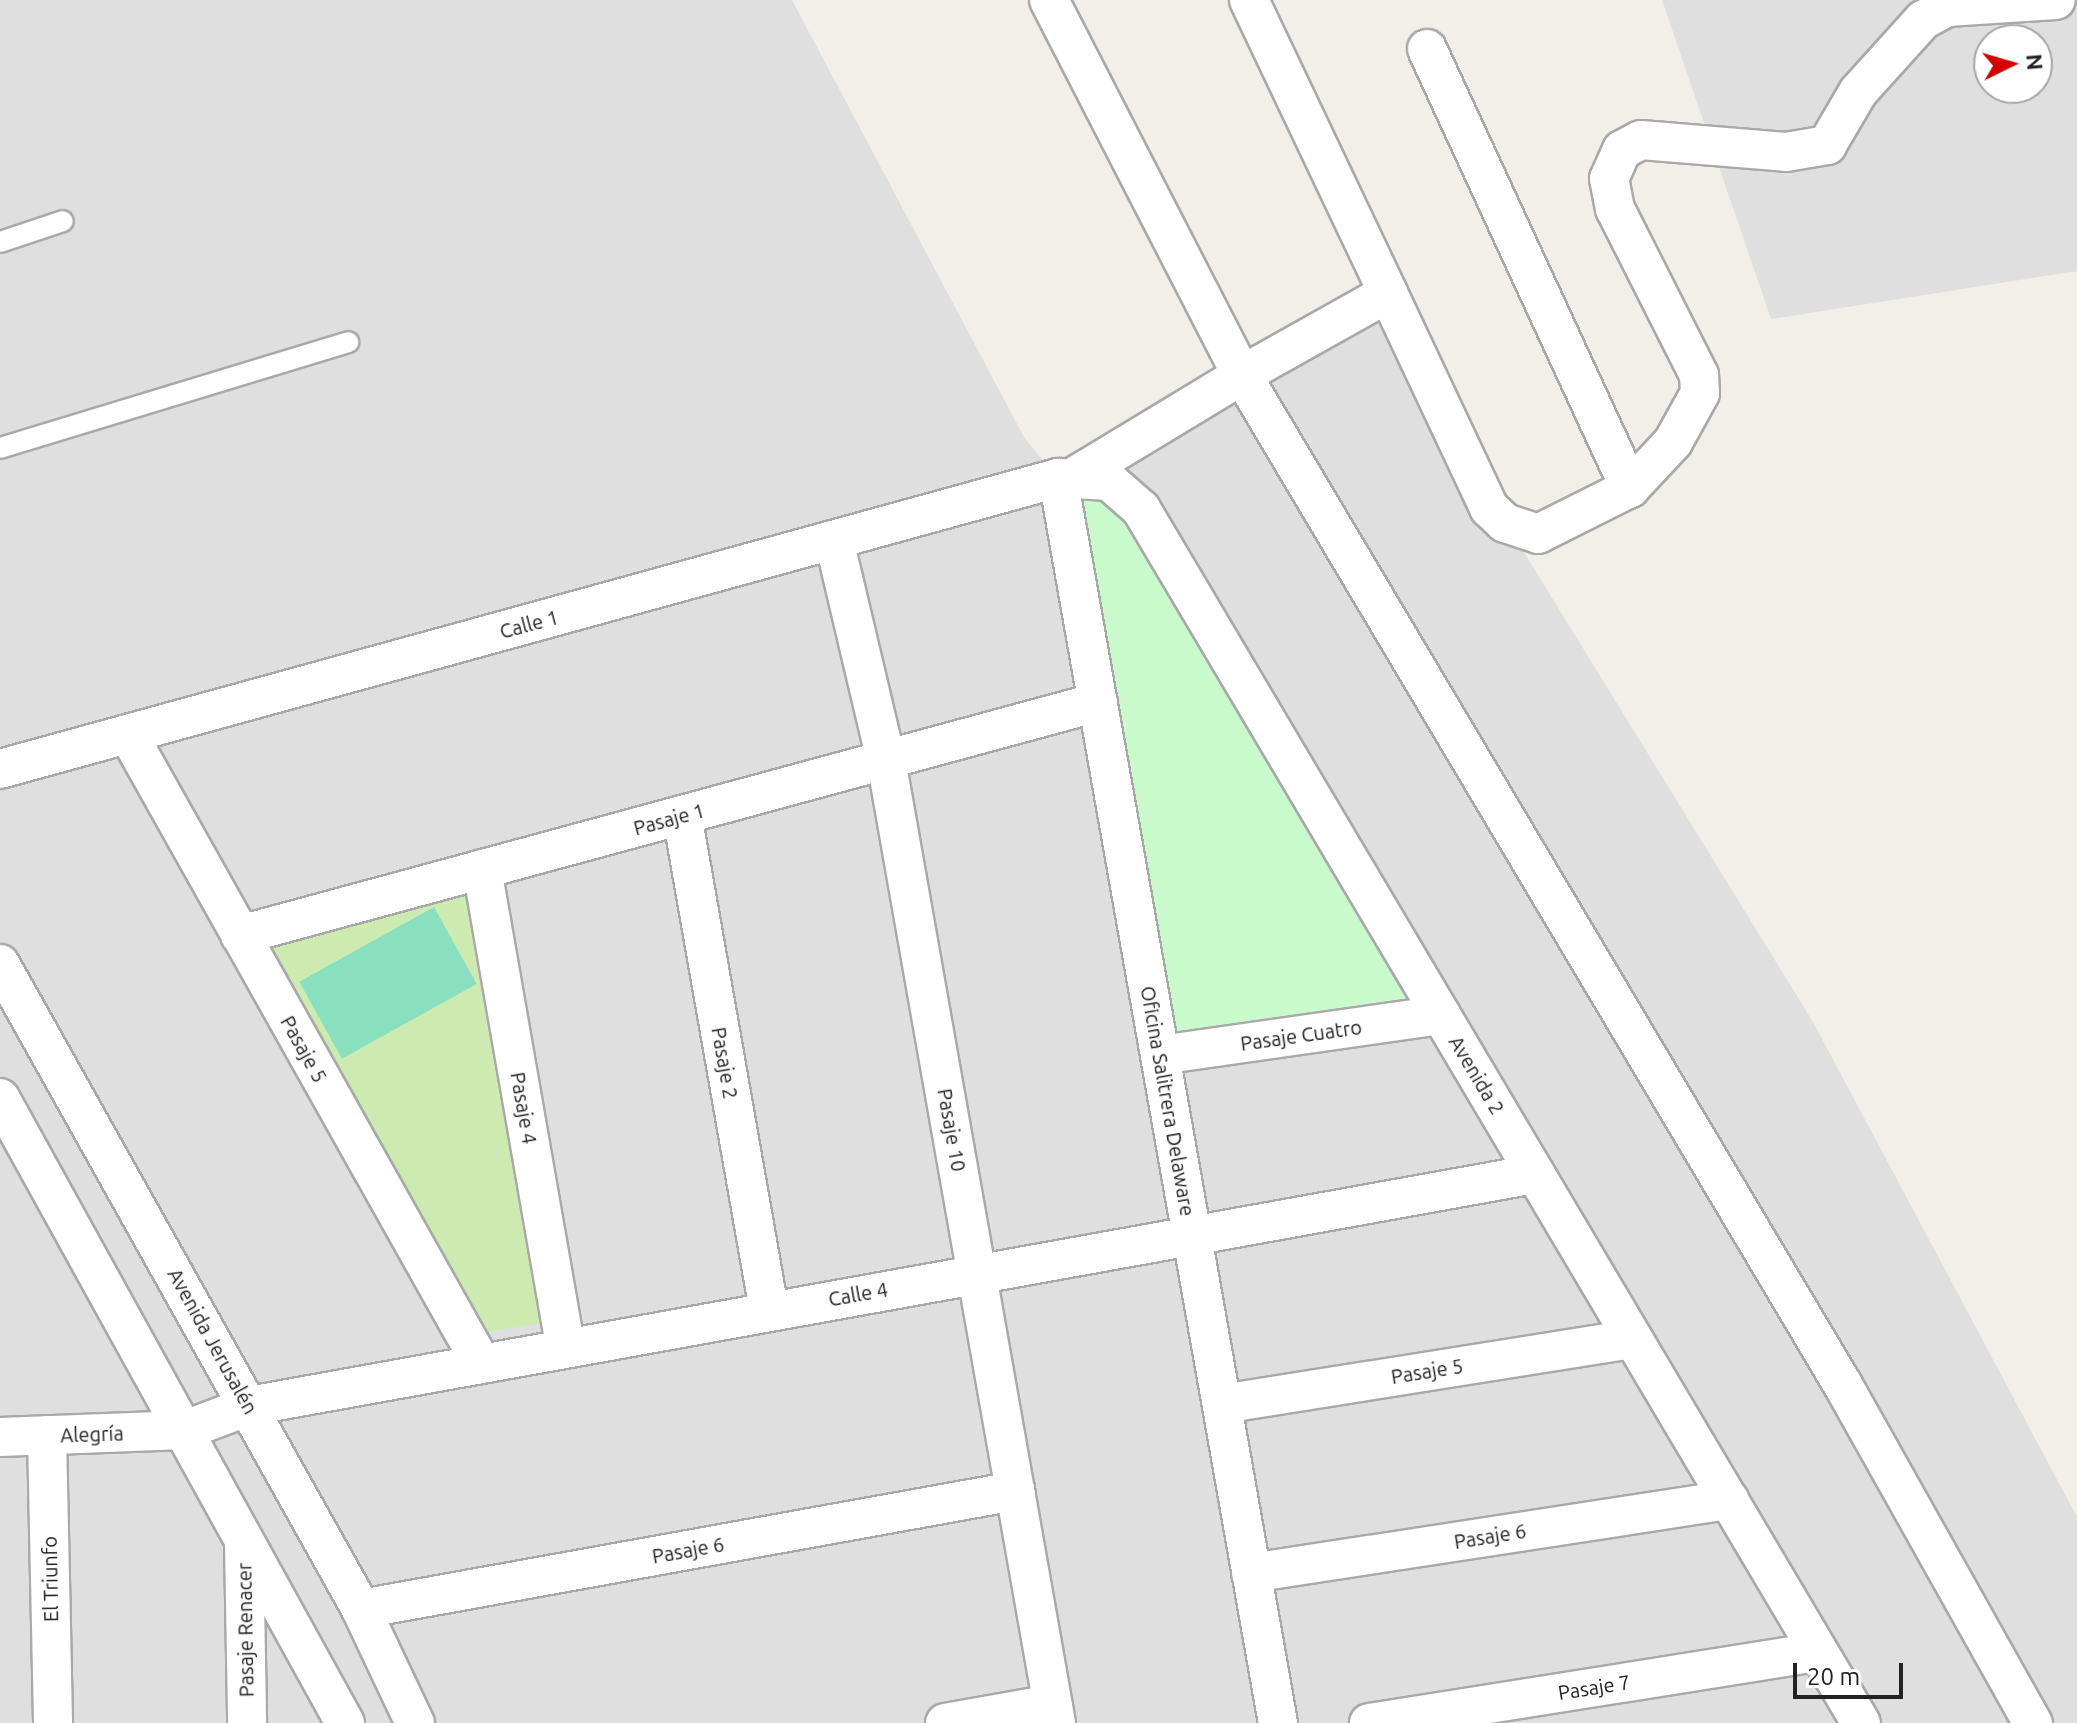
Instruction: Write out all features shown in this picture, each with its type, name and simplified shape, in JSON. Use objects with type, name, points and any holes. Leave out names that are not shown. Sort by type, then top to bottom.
[{"type":"street","points":[[1049,0],[1242,375],[1843,1385],[2033,1723]]},
{"type":"street","points":[[1249,0],[1489,508],[1505,523],[1538,534],[1630,488],[1673,442],[1700,393],[1699,375],[1615,209],[1609,179],[1622,150],[1641,140],[1786,152],[1827,145],[1858,92],[1923,20],[1947,4],[2056,0]]},
{"type":"street","points":[[1427,49],[1630,488]]},
{"type":"street","name":"Calle 1","points":[[0,769],[1068,477],[1388,293]]},
{"type":"street","name":"Oficina Salitrera Delaware","points":[[1068,477],[1098,702],[1278,1723]]},
{"type":"street","name":"Avenida 2","points":[[1068,477],[1109,481],[1141,509],[1861,1723]]},
{"type":"street","name":"Pasaje 10","points":[[834,540],[886,760],[1054,1713]]},
{"type":"street","name":"Pasaje 1","points":[[240,935],[1098,702]]},
{"type":"street","name":"Pasaje 5","points":[[128,734],[481,1363]]},
{"type":"street","name":"Pasaje 2","points":[[682,815],[769,1310]]},
{"type":"street","name":"Pasaje 4","points":[[482,869],[566,1348]]},
{"type":"street","name":"Avenida Jerusalén","points":[[0,964],[361,1609],[415,1723]]},
{"type":"street","name":"Pasaje Cuatro","points":[[1160,1055],[1441,1015]]},
{"type":"street","points":[[0,1098],[345,1723]]},
{"type":"street","name":"Calle 4","points":[[185,1430],[249,1406],[1192,1232],[1535,1174]]},
{"type":"street","name":"Pasaje 5","points":[[1222,1404],[1633,1339]]},
{"type":"street","name":"Alegría","points":[[0,1437],[185,1430]]},
{"type":"street","name":"El Triunfo","points":[[47,1435],[53,1723]]},
{"type":"street","name":"Pasaje 6","points":[[361,1609],[1015,1491]]},
{"type":"street","name":"Pasaje 6","points":[[1251,1573],[1729,1500]]},
{"type":"street","name":"Pasaje Renacer","points":[[244,1537],[247,1723]]},
{"type":"street","name":"Pasaje 7","points":[[1369,1723],[1818,1652]]},
{"type":"street","points":[[945,1723],[1054,1713]]},
{"type":"lane","points":[[0,242],[63,221]]},
{"type":"lane","points":[[0,448],[348,342]]},
{"type":"shaded area","points":[[0,0],[792,0],[1024,437],[1047,466],[1364,292],[1813,1022],[2077,1517],[2077,1723],[0,1723]]},
{"type":"shaded area","points":[[1662,0],[2077,0],[2077,271],[1771,319]]},
{"type":"green space","points":[[1078,489],[1127,510],[1420,1009],[1172,1042]]},
{"type":"green space","points":[[474,884],[549,1322],[481,1333],[252,940]]},
{"type":"green space","points":[[434,907],[477,984],[342,1059],[299,982]]}]
